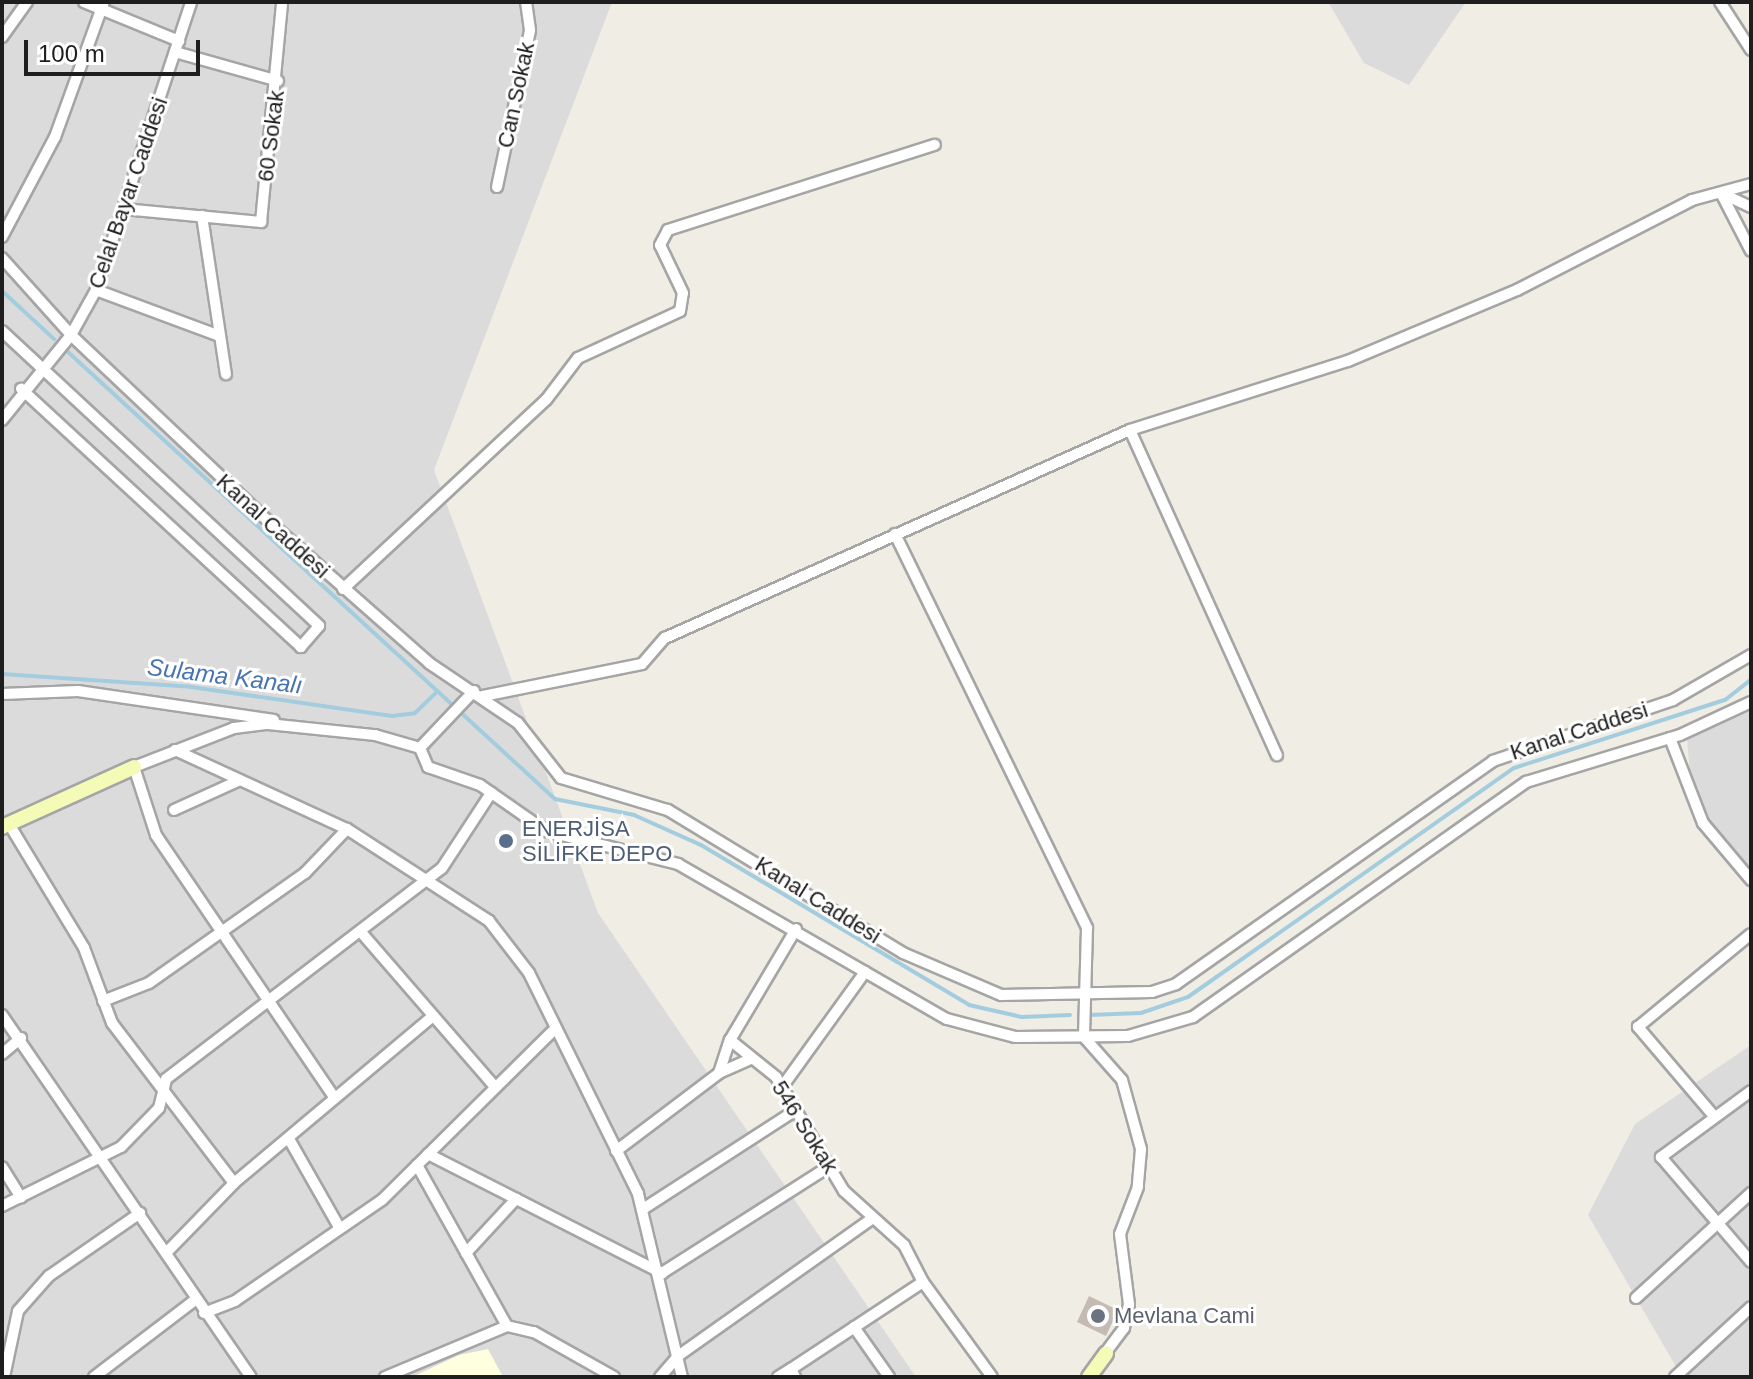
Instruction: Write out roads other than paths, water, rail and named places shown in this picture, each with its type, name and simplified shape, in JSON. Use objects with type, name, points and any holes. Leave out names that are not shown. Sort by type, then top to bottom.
[{"type":"street","points":[[2,37],[27,2]]},
{"type":"street","points":[[84,2],[104,5],[177,47],[278,81]]},
{"type":"street","name":"Celal Bayar Caddesi","points":[[2,420],[21,389],[71,335],[96,290],[191,2]]},
{"type":"street","name":"60 Sokak","points":[[202,216],[261,222],[278,81],[282,2]]},
{"type":"street","name":"Can Sokak","points":[[497,187],[530,30],[526,2]]},
{"type":"street","points":[[1720,2],[1751,50]]},
{"type":"street","points":[[2,237],[55,137],[104,5]]},
{"type":"street","points":[[343,589],[546,400],[578,358],[680,311],[683,293],[660,245],[668,230],[935,145]]},
{"type":"street","points":[[2,694],[78,691],[304,725],[420,748],[443,730],[478,694],[642,664],[665,638],[1130,430],[1348,361],[1721,193],[1751,184]]},
{"type":"street","points":[[1721,193],[1751,207]]},
{"type":"street","points":[[1721,193],[1751,251]]},
{"type":"street","points":[[123,209],[202,216],[226,374]]},
{"type":"street","name":"Kanal Caddesi","points":[[2,258],[71,335],[343,589],[518,723],[561,778],[668,810],[953,980],[1001,995],[1152,992],[1187,978],[1493,761],[1673,700],[1751,655]]},
{"type":"street","points":[[96,290],[220,336]]},
{"type":"street","points":[[2,331],[319,626],[301,647],[21,389]]},
{"type":"street","points":[[1130,430],[1277,755]]},
{"type":"street","points":[[895,534],[1087,928],[1084,1037],[1122,1080],[1141,1149],[1138,1187],[1120,1234],[1129,1304],[1106,1354],[1089,1377]]},
{"type":"street","points":[[420,748],[428,767],[491,793],[546,831],[678,864],[796,929],[947,1019],[990,1034],[1128,1036],[1193,1017],[1507,794],[1552,772],[1670,738],[1751,703]]},
{"type":"street","points":[[234,1183],[163,1093],[103,1001],[84,948],[6,825],[134,767],[234,728],[304,725]]},
{"type":"street","points":[[1670,738],[1703,823],[1751,880]]},
{"type":"street","points":[[175,750],[347,829],[430,879],[489,921],[529,973],[552,1032],[616,1151],[643,1209],[662,1273],[682,1377]]},
{"type":"street","points":[[134,767],[156,835],[334,1097]]},
{"type":"street","points":[[174,810],[240,780]]},
{"type":"street","points":[[2,1206],[96,1156],[121,1147],[159,1108],[166,1079],[430,879],[491,793]]},
{"type":"street","points":[[103,1001],[149,983],[219,929],[305,873],[347,829]]},
{"type":"street","points":[[719,1073],[730,1040],[796,929]]},
{"type":"street","points":[[360,931],[495,1087]]},
{"type":"street","points":[[1713,1115],[1638,1027],[1751,934]]},
{"type":"street","points":[[782,1087],[865,972]]},
{"type":"street","points":[[2,1015],[21,1038],[96,1156],[140,1213],[195,1300],[251,1377]]},
{"type":"street","points":[[167,1252],[234,1183],[433,1016]]},
{"type":"street","points":[[204,1313],[235,1301],[339,1227],[417,1165],[552,1032]]},
{"type":"street","points":[[2,1054],[21,1038]]},
{"type":"street","name":"546 Sokak","points":[[730,1040],[782,1087],[830,1166],[873,1218],[921,1266],[923,1282],[992,1377]]},
{"type":"street","points":[[616,1151],[719,1073],[752,1058]]},
{"type":"street","points":[[1751,1091],[1713,1115],[1661,1157],[1751,1262]]},
{"type":"street","points":[[643,1209],[796,1110]]},
{"type":"street","points":[[289,1139],[339,1227]]},
{"type":"street","points":[[428,1154],[662,1273]]},
{"type":"street","points":[[417,1165],[507,1326]]},
{"type":"street","points":[[662,1273],[830,1166]]},
{"type":"street","points":[[2,1167],[21,1198]]},
{"type":"street","points":[[1636,1298],[1751,1193]]},
{"type":"street","points":[[466,1253],[516,1199]]},
{"type":"street","points":[[4,1377],[4,1346],[18,1311],[49,1276],[140,1213]]},
{"type":"street","points":[[660,1377],[678,1356],[873,1218]]},
{"type":"street","points":[[778,1377],[793,1373],[854,1327],[923,1282]]},
{"type":"street","points":[[94,1377],[195,1300]]},
{"type":"street","points":[[1675,1377],[1751,1307]]},
{"type":"street","points":[[385,1377],[507,1326],[534,1332],[614,1377]]},
{"type":"street","points":[[854,1327],[889,1377]]},
{"type":"street","points":[[1083,1377],[1106,1354]]},
{"type":"waterway","points":[[2,291],[54,339]]},
{"type":"waterway","points":[[68,352],[555,799],[634,815],[701,845],[969,1005],[1022,1017],[1070,1015]]},
{"type":"waterway","name":"Sulama Kanalı","points":[[2,674],[191,687],[392,716],[415,713],[436,693]]},
{"type":"waterway","points":[[1089,1015],[1141,1013],[1188,997],[1514,768],[1725,700],[1751,680]]},
{"type":"place","name":"ENERJİSA SİLİFKE DEPO","points":[[506,841]]},
{"type":"place","name":"Mevlana Cami","points":[[1098,1316]]}]
